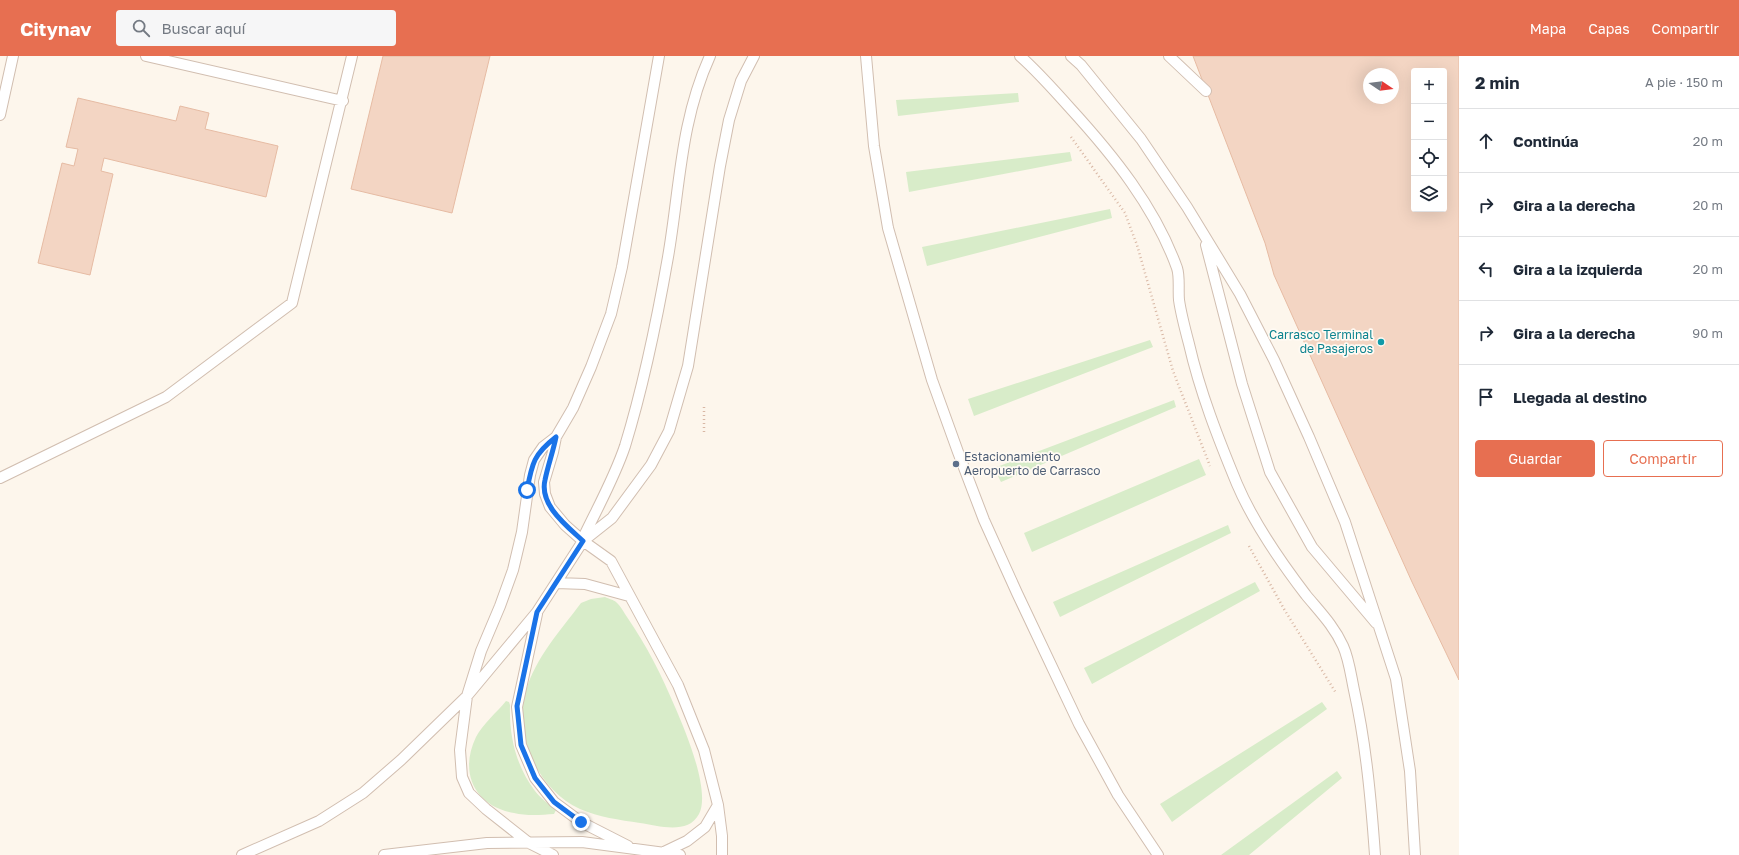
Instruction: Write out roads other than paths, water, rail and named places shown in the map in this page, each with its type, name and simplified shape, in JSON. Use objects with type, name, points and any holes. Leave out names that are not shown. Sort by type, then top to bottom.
[{"type":"lane","points":[[0,115],[13,56]]},
{"type":"lane","points":[[146,56],[343,101]]},
{"type":"lane","points":[[0,478],[166,397],[292,304],[343,101],[352,56]]},
{"type":"lane","points":[[659,56],[622,267],[611,314],[591,367],[573,408],[556,437],[544,482],[545,494],[550,507],[565,525],[583,541],[611,561],[678,685],[704,750],[718,805],[722,836],[722,855]]},
{"type":"lane","points":[[242,855],[319,821],[364,793],[401,760],[467,696],[537,612],[583,541],[624,447],[649,360],[668,256],[681,154],[692,108],[710,56]]},
{"type":"lane","points":[[583,541],[612,518],[651,465],[669,431],[688,366],[720,166],[729,120],[741,81],[754,56]]},
{"type":"lane","points":[[866,56],[874,146],[888,228],[932,380],[955,445],[988,527],[1047,658],[1079,724],[1118,795],[1158,855]]},
{"type":"lane","points":[[1020,56],[1042,76],[1086,126],[1130,180],[1150,212],[1178,271],[1179,302],[1193,364],[1213,425],[1240,491],[1271,545],[1307,596],[1333,626],[1345,648],[1360,720],[1370,789],[1375,855]]},
{"type":"lane","points":[[1071,56],[1141,139],[1202,232],[1240,294],[1274,360],[1302,422],[1345,522],[1396,679],[1410,771],[1415,855]]},
{"type":"lane","points":[[1169,56],[1206,91]]},
{"type":"lane","points":[[1202,232],[1242,384],[1270,472],[1312,547],[1380,628]]},
{"type":"lane","points":[[553,855],[530,843],[486,810],[469,793],[462,777],[460,750],[467,696],[481,651],[513,570],[522,532],[530,474],[534,460],[542,447],[556,437]]},
{"type":"lane","points":[[556,583],[584,584],[629,596]]},
{"type":"lane","points":[[537,612],[517,706],[521,745],[535,778],[554,802],[581,822],[635,850]]},
{"type":"lane","points":[[664,852],[687,841],[705,827],[718,805]]},
{"type":"lane","points":[[384,855],[487,843],[582,842],[680,855]]},
{"type":"place","name":"Carrasco Terminal de Pasajeros","points":[[1381,342]]},
{"type":"place","name":"Estacionamiento Aeropuerto de Carrasco","points":[[956,464]]}]
